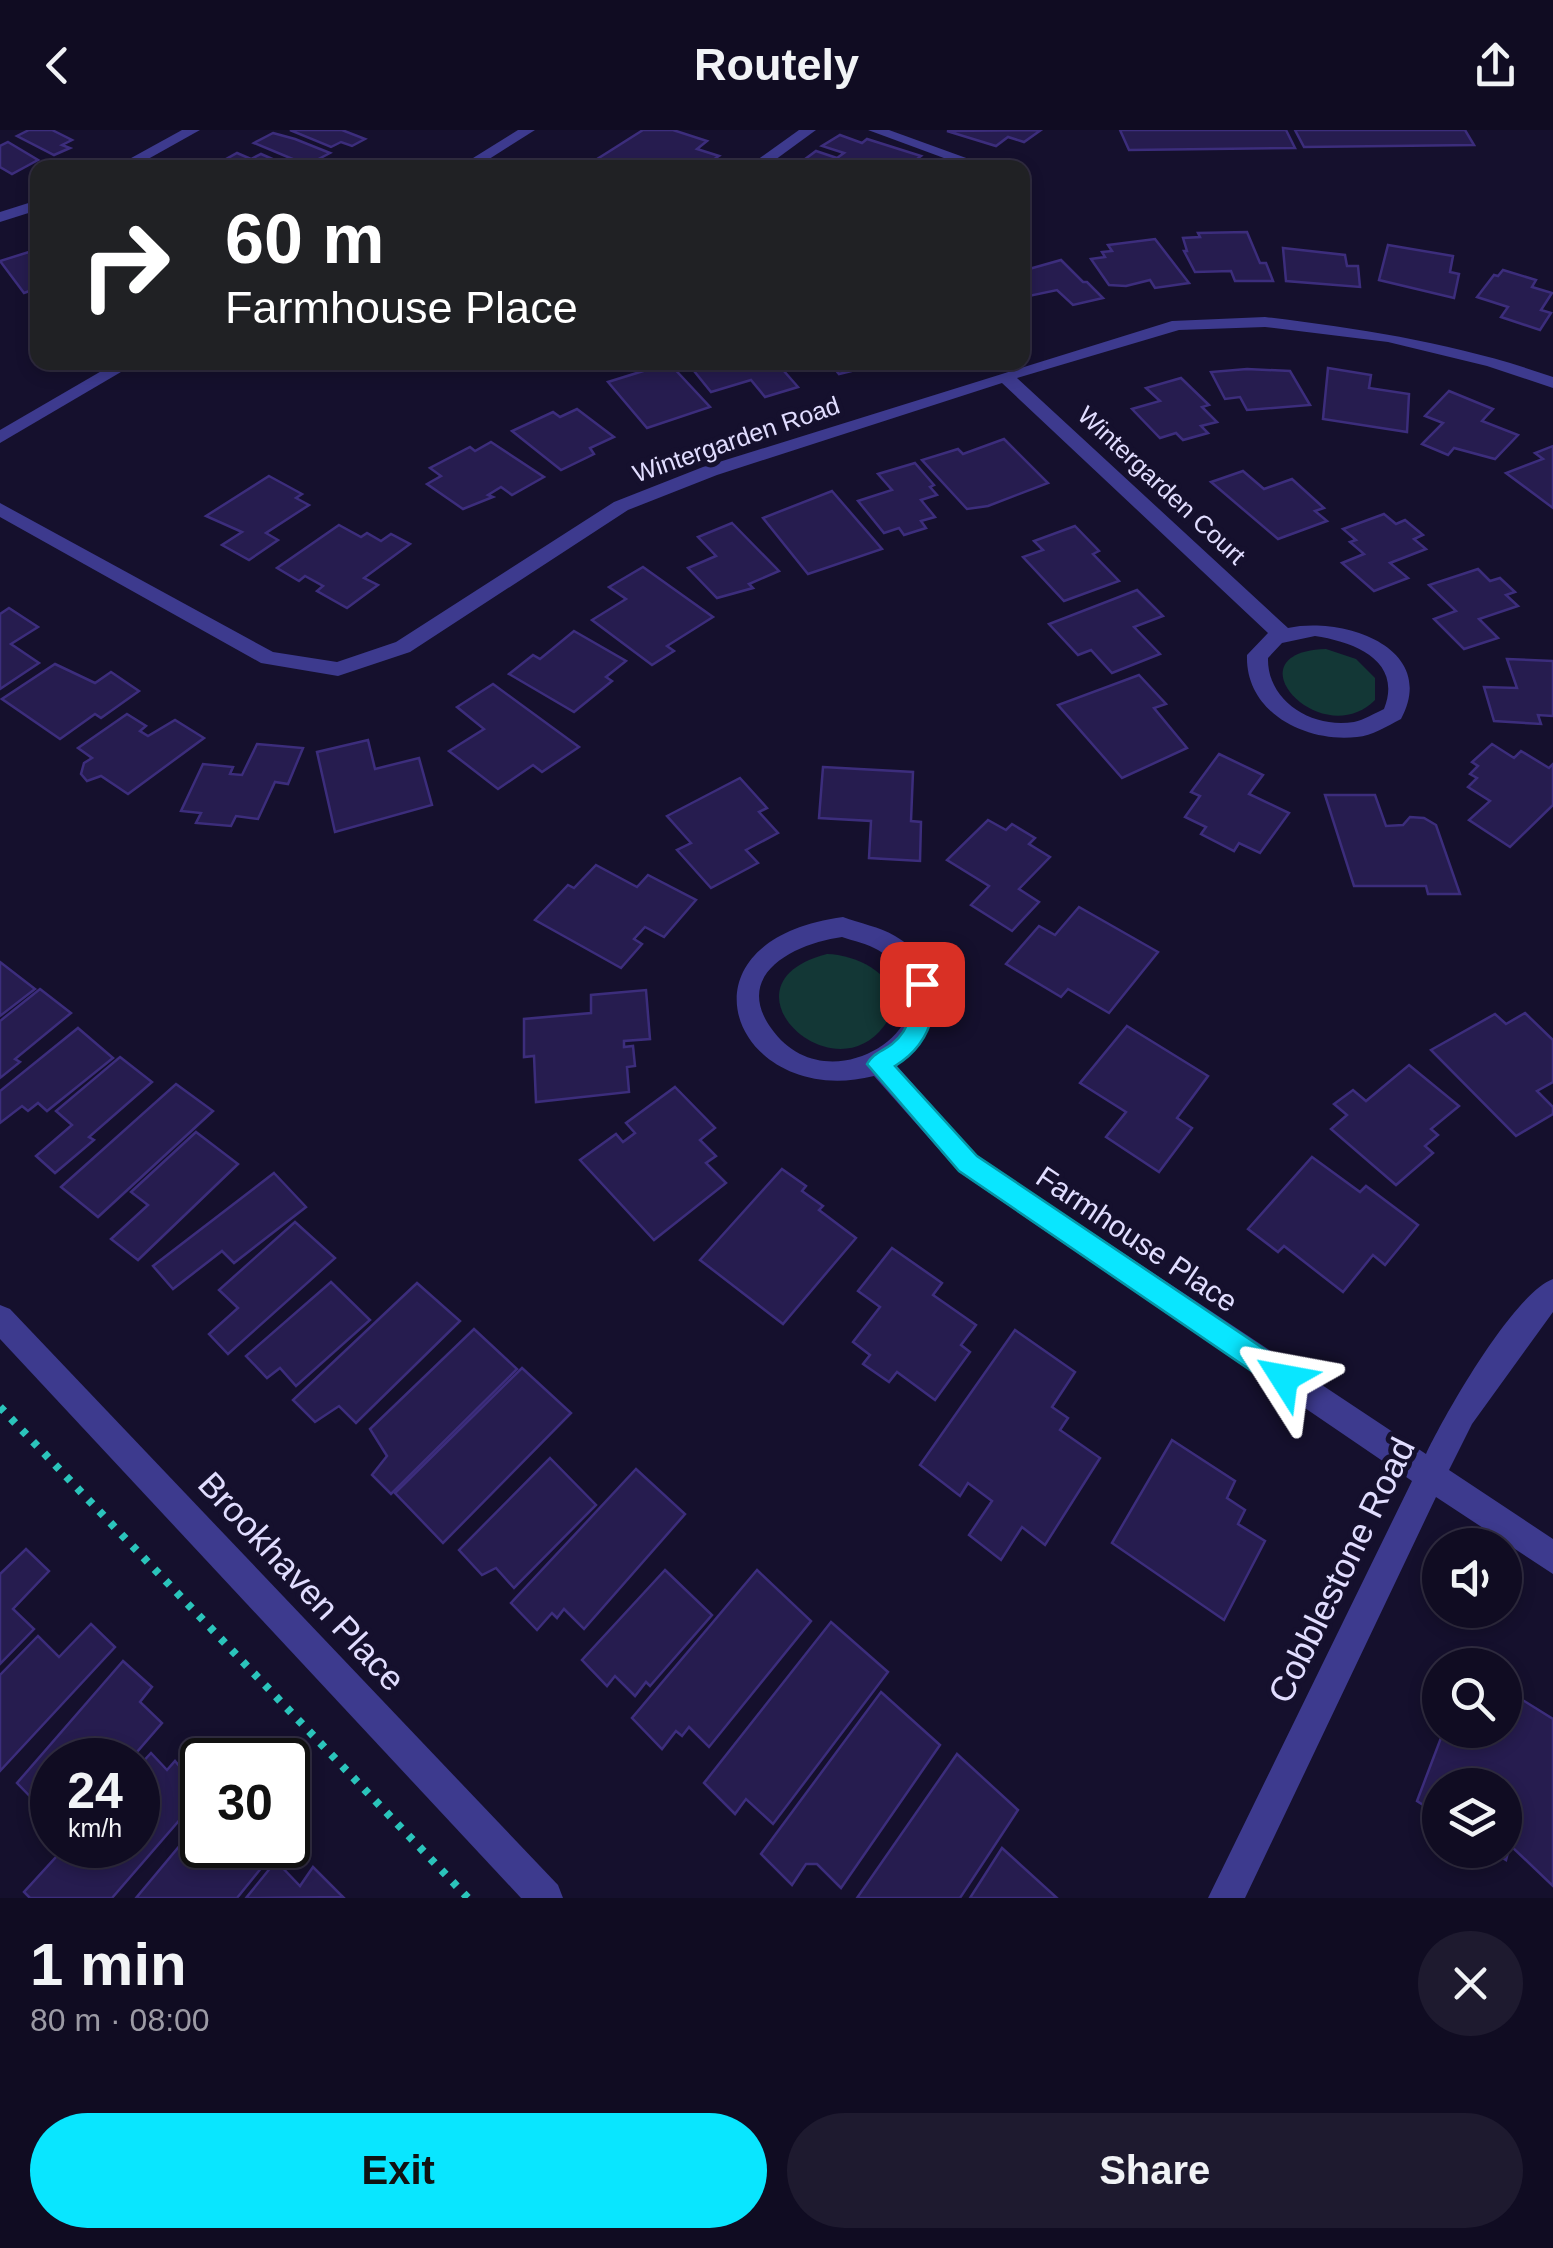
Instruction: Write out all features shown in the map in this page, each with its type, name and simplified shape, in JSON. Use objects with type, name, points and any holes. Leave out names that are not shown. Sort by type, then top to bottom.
[{"type":"street","points":[[135,160],[192,130]]},
{"type":"street","points":[[477,160],[528,130]]},
{"type":"street","points":[[766,160],[810,130]]},
{"type":"street","points":[[875,130],[966,160]]},
{"type":"street","points":[[0,217],[30,208]]},
{"type":"street","name":"Wintergarden Road","points":[[1030,368],[1178,324],[1265,322],[1388,337],[1493,362],[1553,382]]},
{"type":"street","points":[[0,438],[116,370]]},
{"type":"street","name":"Wintergarden Road","points":[[0,508],[268,658],[338,670],[403,647],[621,506],[710,471],[1024,370]]},
{"type":"street","name":"Wintergarden Court","points":[[1004,376],[1282,634]]},
{"type":"street","points":[[1298,630],[1333,631],[1352,636],[1382,654],[1400,678],[1402,690],[1393,714],[1364,729],[1342,731],[1320,729],[1278,711],[1255,682],[1253,668],[1257,654],[1267,642],[1282,634],[1298,630]]},
{"type":"street","points":[[843,927],[870,933],[893,944],[912,962],[922,984],[925,1007],[902,1050],[879,1064],[850,1072],[819,1071],[790,1062],[767,1044],[752,1022],[748,998],[753,974],[767,953],[802,933],[843,927]]},
{"type":"street","name":"Farmhouse Place","points":[[879,1064],[968,1164],[1553,1558]]},
{"type":"street","name":"Cobblestone Road","points":[[1226,1898],[1461,1414],[1536,1309],[1553,1292]]},
{"type":"street","name":"Brookhaven Place","points":[[0,1319],[545,1898]]},
{"type":"path","points":[[0,1406],[468,1898]]},
{"type":"green space","points":[[1326,649],[1356,659],[1375,678],[1375,700],[1353,713],[1331,715],[1310,708],[1293,696],[1284,681],[1284,666],[1297,654]]},
{"type":"green space","points":[[827,954],[869,966],[889,985],[892,1011],[884,1026],[862,1044],[837,1049],[813,1042],[793,1028],[781,1008],[780,987],[795,968]]},
{"type":"building","points":[[29,130],[52,130],[72,140],[62,145],[70,148],[54,155],[17,136]]},
{"type":"building","points":[[290,130],[342,130],[365,139],[352,146],[341,142],[331,147]]},
{"type":"building","points":[[643,130],[673,130],[707,141],[697,149],[719,156],[713,160],[596,160]]},
{"type":"building","points":[[1041,130],[1024,142],[1008,137],[996,146],[947,131]]},
{"type":"building","points":[[1120,130],[1286,130],[1295,148],[1129,150]]},
{"type":"building","points":[[1295,130],[1465,130],[1474,145],[1304,147]]},
{"type":"building","points":[[273,133],[330,153],[317,160],[295,160],[254,143]]},
{"type":"building","points":[[840,135],[921,156],[916,160],[804,160],[816,151],[837,158],[844,153],[822,146]]},
{"type":"building","points":[[8,142],[38,160],[30,160],[30,164],[12,174],[0,167],[0,146]]},
{"type":"building","points":[[237,153],[251,159],[261,154],[275,160],[225,160]]},
{"type":"building","points":[[1247,232],[1260,263],[1266,263],[1273,281],[1235,281],[1231,271],[1195,272],[1184,251],[1183,238],[1200,237],[1198,233]]},
{"type":"building","points":[[1155,239],[1189,283],[1155,288],[1150,280],[1126,286],[1109,285],[1091,259],[1105,257],[1102,252],[1112,251],[1108,245]]},
{"type":"building","points":[[1388,245],[1453,256],[1450,272],[1459,274],[1454,298],[1379,280]]},
{"type":"building","points":[[1283,248],[1345,255],[1347,266],[1358,266],[1360,287],[1286,281]]},
{"type":"building","points":[[29,252],[30,291],[24,293],[0,261]]},
{"type":"building","points":[[1061,260],[1103,298],[1073,305],[1057,290],[1030,296],[1030,269]]},
{"type":"building","points":[[1503,270],[1536,280],[1532,287],[1552,293],[1541,310],[1551,313],[1540,330],[1501,317],[1508,307],[1477,297],[1494,275]]},
{"type":"building","points":[[1328,368],[1371,375],[1369,388],[1409,394],[1407,432],[1323,419]]},
{"type":"building","points":[[647,370],[676,370],[710,407],[647,428],[608,382]]},
{"type":"building","points":[[693,370],[783,370],[798,387],[765,397],[751,380],[711,392]]},
{"type":"building","points":[[1290,371],[1310,405],[1247,410],[1240,397],[1225,399],[1211,372]]},
{"type":"building","points":[[1181,378],[1209,405],[1202,407],[1217,422],[1201,426],[1208,433],[1183,440],[1176,433],[1160,438],[1132,409],[1160,401],[1146,388]]},
{"type":"building","points":[[1449,391],[1493,409],[1482,421],[1518,435],[1495,459],[1454,448],[1448,455],[1422,444],[1443,423],[1425,416]]},
{"type":"building","points":[[577,409],[614,437],[590,448],[594,454],[561,470],[512,431],[553,412],[560,417]]},
{"type":"building","points":[[1004,439],[1048,483],[988,506],[967,509],[922,460],[958,449],[963,454]]},
{"type":"building","points":[[491,442],[544,477],[512,495],[501,487],[488,495],[493,497],[463,509],[427,484],[441,476],[430,468],[470,447],[475,451]]},
{"type":"building","points":[[1553,446],[1553,508],[1506,473],[1543,459],[1535,453]]},
{"type":"building","points":[[915,463],[934,485],[930,487],[937,495],[921,500],[935,517],[921,521],[926,528],[904,535],[899,528],[884,533],[858,501],[892,490],[878,474]]},
{"type":"building","points":[[1243,471],[1264,489],[1292,479],[1324,508],[1315,511],[1327,521],[1278,539],[1211,482]]},
{"type":"building","points":[[269,476],[302,494],[296,498],[309,505],[266,533],[278,540],[249,560],[222,545],[242,532],[206,516]]},
{"type":"building","points":[[832,491],[882,549],[808,574],[763,518]]},
{"type":"building","points":[[1384,514],[1396,524],[1405,520],[1423,535],[1414,539],[1426,549],[1390,563],[1408,578],[1374,591],[1342,563],[1364,554],[1350,542],[1356,540],[1343,529]]},
{"type":"building","points":[[732,523],[779,571],[749,584],[753,588],[717,598],[688,568],[716,556],[698,537]]},
{"type":"building","points":[[339,525],[361,537],[367,533],[381,541],[391,534],[410,544],[364,578],[378,585],[347,608],[317,591],[323,586],[305,576],[299,581],[277,568]]},
{"type":"building","points":[[1075,526],[1099,551],[1093,554],[1119,581],[1064,601],[1023,557],[1043,550],[1034,541]]},
{"type":"building","points":[[643,567],[713,617],[667,646],[674,651],[652,665],[592,620],[626,599],[609,587]]},
{"type":"building","points":[[1478,569],[1490,581],[1500,578],[1515,592],[1506,595],[1518,606],[1479,619],[1498,638],[1464,649],[1434,619],[1456,611],[1429,585]]},
{"type":"building","points":[[1137,590],[1163,616],[1134,627],[1160,654],[1112,673],[1091,650],[1078,655],[1049,624]]},
{"type":"building","points":[[9,608],[38,627],[11,644],[39,663],[0,689],[0,614]]},
{"type":"building","points":[[574,631],[626,661],[606,677],[612,681],[574,712],[509,674],[533,655],[540,659]]},
{"type":"building","points":[[1507,659],[1553,661],[1553,716],[1538,715],[1541,724],[1494,721],[1484,687],[1517,688]]},
{"type":"building","points":[[55,664],[95,683],[111,672],[139,691],[101,718],[95,714],[60,739],[2,699]]},
{"type":"building","points":[[1139,675],[1166,704],[1154,708],[1187,748],[1122,778],[1058,705]]},
{"type":"building","points":[[493,684],[579,747],[542,772],[533,765],[498,789],[449,751],[484,729],[457,707]]},
{"type":"building","points":[[127,714],[146,726],[140,731],[148,736],[175,720],[204,738],[128,794],[101,776],[87,781],[81,774],[84,763],[92,758],[78,748]]},
{"type":"building","points":[[368,740],[375,769],[419,758],[432,805],[335,832],[317,752]]},
{"type":"building","points":[[257,744],[303,748],[288,784],[275,782],[258,819],[236,816],[231,826],[196,823],[201,813],[181,811],[203,764],[233,767],[230,774],[242,775]]},
{"type":"building","points":[[1492,744],[1514,758],[1521,751],[1549,768],[1553,764],[1553,805],[1510,847],[1469,820],[1490,801],[1468,787],[1477,778],[1470,774],[1478,766],[1472,762]]},
{"type":"building","points":[[1219,754],[1263,775],[1249,794],[1289,813],[1260,853],[1239,843],[1234,851],[1201,834],[1206,827],[1185,817],[1200,796],[1191,792]]},
{"type":"building","points":[[823,767],[913,772],[911,821],[921,822],[920,861],[869,858],[871,821],[819,818]]},
{"type":"building","points":[[740,778],[767,808],[759,812],[778,833],[746,850],[758,863],[711,888],[677,850],[691,843],[667,816]]},
{"type":"building","points":[[1325,795],[1375,795],[1386,826],[1403,825],[1410,817],[1424,818],[1436,825],[1460,894],[1428,894],[1426,886],[1354,886]]},
{"type":"building","points":[[988,820],[1006,830],[1012,824],[1035,838],[1029,844],[1050,857],[1019,889],[1039,902],[1012,931],[971,905],[989,886],[947,860]]},
{"type":"building","points":[[596,865],[637,887],[648,875],[696,900],[664,937],[645,927],[634,939],[642,944],[621,968],[535,920],[568,885],[574,888]]},
{"type":"building","points":[[1079,907],[1158,952],[1109,1013],[1068,989],[1061,997],[1006,964],[1039,926],[1055,935]]},
{"type":"building","points":[[0,962],[35,989],[0,1016]]},
{"type":"building","points":[[40,989],[71,1013],[15,1059],[20,1062],[0,1078],[0,1021]]},
{"type":"building","points":[[646,990],[650,1039],[624,1041],[624,1047],[633,1046],[635,1066],[627,1067],[629,1092],[536,1102],[534,1056],[524,1057],[524,1019],[591,1013],[591,995]]},
{"type":"building","points":[[1525,1013],[1553,1040],[1553,1082],[1537,1091],[1553,1107],[1553,1114],[1516,1136],[1431,1050],[1495,1014],[1506,1024]]},
{"type":"building","points":[[1127,1026],[1208,1076],[1177,1118],[1192,1128],[1159,1172],[1106,1137],[1126,1112],[1080,1083]]},
{"type":"building","points":[[78,1028],[113,1058],[47,1111],[38,1103],[28,1111],[22,1106],[0,1123],[0,1091]]},
{"type":"building","points":[[120,1057],[152,1082],[55,1173],[36,1156],[72,1125],[56,1111]]},
{"type":"building","points":[[1409,1065],[1459,1106],[1431,1129],[1438,1135],[1425,1146],[1433,1153],[1396,1185],[1331,1129],[1347,1115],[1334,1104],[1353,1090],[1366,1101]]},
{"type":"building","points":[[176,1084],[213,1111],[98,1217],[61,1187]]},
{"type":"building","points":[[675,1087],[715,1128],[700,1140],[716,1156],[706,1163],[726,1183],[654,1240],[580,1160],[616,1134],[623,1142],[635,1133],[626,1123]]},
{"type":"building","points":[[196,1132],[238,1164],[138,1260],[111,1239],[148,1205],[131,1192]]},
{"type":"building","points":[[1312,1157],[1360,1192],[1366,1186],[1418,1225],[1385,1265],[1373,1255],[1343,1292],[1284,1246],[1278,1252],[1248,1229]]},
{"type":"building","points":[[782,1169],[806,1186],[802,1191],[823,1206],[819,1210],[856,1238],[783,1324],[700,1260]]},
{"type":"building","points":[[274,1173],[306,1207],[234,1263],[222,1251],[173,1289],[153,1266]]},
{"type":"building","points":[[295,1222],[335,1258],[228,1354],[209,1334],[238,1308],[219,1290]]},
{"type":"building","points":[[892,1248],[942,1283],[933,1295],[976,1325],[961,1345],[970,1352],[935,1400],[897,1372],[889,1382],[863,1364],[870,1355],[853,1342],[880,1307],[858,1291]]},
{"type":"building","points":[[331,1282],[370,1320],[296,1386],[280,1368],[267,1378],[246,1356]]},
{"type":"building","points":[[417,1283],[460,1321],[356,1423],[339,1406],[315,1422],[293,1400]]},
{"type":"building","points":[[474,1329],[517,1369],[391,1494],[372,1475],[387,1456],[370,1429]]},
{"type":"building","points":[[1015,1330],[1075,1372],[1052,1407],[1068,1418],[1060,1430],[1100,1458],[1045,1545],[1022,1527],[1001,1560],[969,1535],[992,1501],[968,1483],[960,1496],[920,1465]]},
{"type":"building","points":[[522,1368],[571,1413],[443,1543],[395,1493]]},
{"type":"building","points":[[1172,1440],[1235,1481],[1227,1498],[1245,1510],[1238,1524],[1265,1541],[1224,1620],[1112,1543]]},
{"type":"building","points":[[550,1458],[596,1505],[514,1588],[496,1568],[482,1575],[459,1550]]},
{"type":"building","points":[[636,1469],[685,1514],[584,1629],[564,1609],[557,1618],[552,1613],[537,1630],[511,1603]]},
{"type":"building","points":[[26,1549],[49,1571],[13,1609],[34,1629],[0,1664],[0,1574]]},
{"type":"building","points":[[665,1570],[712,1615],[650,1686],[646,1682],[635,1696],[615,1676],[607,1686],[582,1660]]},
{"type":"building","points":[[757,1570],[811,1621],[709,1747],[689,1727],[682,1736],[676,1731],[662,1749],[632,1718]]},
{"type":"building","points":[[831,1622],[888,1672],[773,1824],[746,1799],[735,1814],[704,1783]]},
{"type":"building","points":[[91,1624],[115,1647],[0,1771],[0,1675],[38,1636],[59,1657]]},
{"type":"building","points":[[123,1661],[152,1687],[140,1702],[162,1723],[149,1738],[56,1738]]},
{"type":"building","points":[[881,1692],[940,1745],[841,1888],[817,1864],[806,1864],[792,1885],[761,1854]]},
{"type":"building","points":[[1522,1700],[1553,1719],[1553,1886],[1522,1856],[1522,1768],[1430,1768],[1437,1748],[1522,1748]]},
{"type":"building","points":[[957,1754],[1018,1810],[960,1898],[857,1898]]},
{"type":"building","points":[[175,1761],[180,1767],[180,1819],[160,1843],[160,1763],[167,1770]]},
{"type":"building","points":[[30,1768],[30,1796],[17,1783]]},
{"type":"building","points":[[180,1845],[180,1868],[261,1868],[237,1898],[136,1898]]},
{"type":"building","points":[[1002,1848],[1057,1898],[970,1898]]},
{"type":"building","points":[[313,1867],[343,1897],[246,1898],[270,1868],[283,1868],[300,1886]]},
{"type":"building","points":[[46,1868],[138,1868],[112,1898],[30,1898],[24,1892]]},
{"type":"route","points":[[922,984],[925,1007],[918,1030],[902,1050],[879,1064],[968,1164],[1284,1378]]}]
